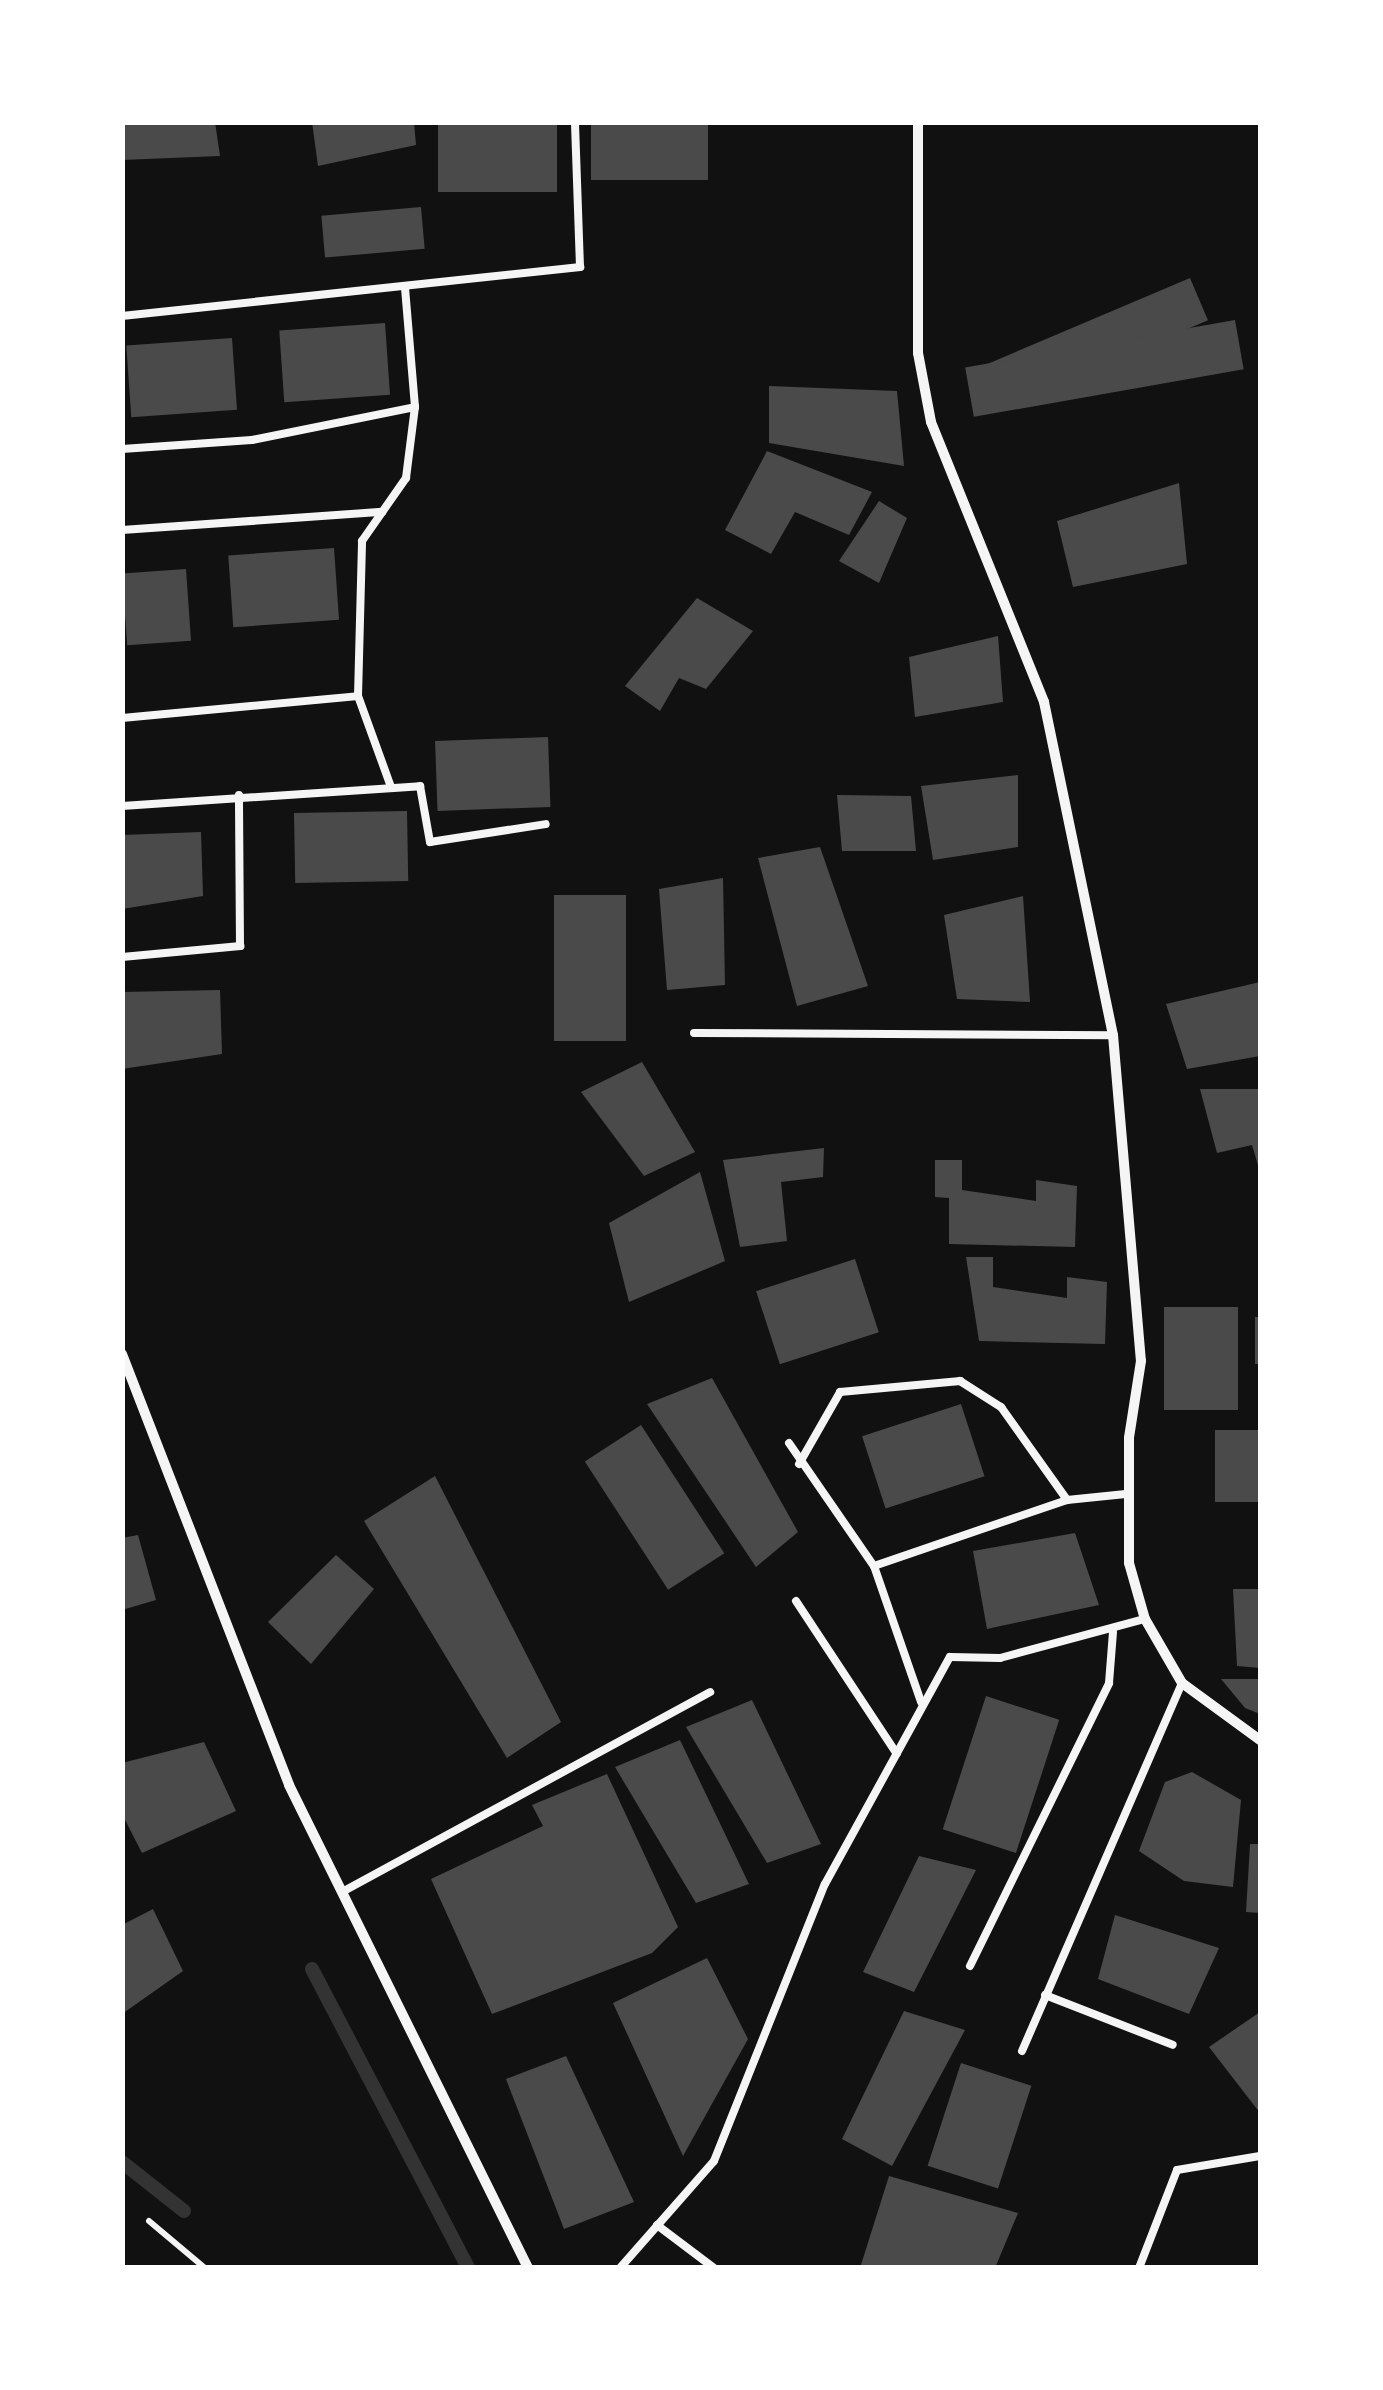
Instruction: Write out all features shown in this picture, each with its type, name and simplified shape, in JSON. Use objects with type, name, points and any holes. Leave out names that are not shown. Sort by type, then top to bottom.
[{"type":"street","points":[[918,122],[918,353],[931,422],[1044,702],[1113,1036],[1141,1361],[1126,1494],[1129,1563],[1145,1618],[1182,1682],[1260,1740]]},
{"type":"street","points":[[122,1354],[288,1785],[528,2268]]},
{"type":"lane","points":[[122,316],[580,266],[575,122]]},
{"type":"lane","points":[[391,787],[358,696],[362,541],[406,478],[415,407],[404,288]]},
{"type":"lane","points":[[122,449],[252,440],[415,407]]},
{"type":"lane","points":[[122,530],[382,512]]},
{"type":"lane","points":[[122,718],[358,696]]},
{"type":"lane","points":[[122,806],[239,795],[420,786],[430,842],[546,824]]},
{"type":"lane","points":[[122,957],[240,946],[239,795]]},
{"type":"lane","points":[[694,1033],[1113,1036]]},
{"type":"lane","points":[[799,1464],[840,1392],[960,1381],[1001,1407],[1067,1500]]},
{"type":"lane","points":[[789,1443],[799,1464],[874,1566],[921,1702]]},
{"type":"lane","points":[[874,1566],[1067,1500],[1126,1494]]},
{"type":"lane","points":[[796,1601],[897,1754]]},
{"type":"lane","points":[[620,2268],[714,2160],[825,1884],[897,1754],[921,1702],[950,1657],[1000,1658],[1112,1632],[1145,1618]]},
{"type":"lane","points":[[970,1966],[1109,1682],[1112,1632]]},
{"type":"lane","points":[[1022,2051],[1182,1682]]},
{"type":"lane","points":[[342,1892],[710,1692]]},
{"type":"lane","points":[[1046,1995],[1173,2045]]},
{"type":"lane","points":[[1139,2268],[1177,2170],[1260,2156]]},
{"type":"lane","points":[[657,2224],[714,2268]]},
{"type":"path","points":[[149,2222],[204,2268]]},
{"type":"building","points":[[122,122],[215,122],[220,156],[122,160]]},
{"type":"building","points":[[312,122],[414,122],[416,145],[318,166]]},
{"type":"building","points":[[438,122],[557,122],[557,192],[438,192]]},
{"type":"building","points":[[591,122],[708,122],[708,180],[591,180]]},
{"type":"building","points":[[421,207],[425,249],[325,258],[321,216]]},
{"type":"building","points":[[1190,278],[1208,320],[989,413],[971,371]]},
{"type":"building","points":[[1235,320],[1244,369],[974,417],[965,368]]},
{"type":"building","points":[[385,323],[390,395],[284,402],[279,330]]},
{"type":"building","points":[[232,338],[237,410],[131,417],[126,345]]},
{"type":"building","points":[[769,386],[897,391],[904,466],[769,443]]},
{"type":"building","points":[[767,451],[872,492],[849,535],[795,512],[771,554],[725,530]]},
{"type":"building","points":[[1179,483],[1187,564],[1073,587],[1057,521]]},
{"type":"building","points":[[879,501],[907,518],[879,583],[839,561]]},
{"type":"building","points":[[334,548],[339,620],[233,627],[228,555]]},
{"type":"building","points":[[186,569],[191,641],[127,645],[122,573]]},
{"type":"building","points":[[697,598],[753,631],[706,689],[679,678],[660,711],[625,686]]},
{"type":"building","points":[[998,636],[1003,702],[915,717],[909,657]]},
{"type":"building","points":[[548,737],[550,807],[438,811],[435,741]]},
{"type":"building","points":[[1018,775],[1018,847],[933,860],[921,786]]},
{"type":"building","points":[[837,795],[911,796],[916,851],[842,851]]},
{"type":"building","points":[[407,811],[408,881],[295,883],[294,813]]},
{"type":"building","points":[[201,832],[203,896],[122,909],[122,835]]},
{"type":"building","points":[[820,847],[868,986],[797,1006],[758,858]]},
{"type":"building","points":[[723,878],[725,985],[667,990],[659,889]]},
{"type":"building","points":[[554,895],[626,895],[626,1041],[554,1041]]},
{"type":"building","points":[[1023,896],[1030,1002],[957,999],[944,915]]},
{"type":"building","points":[[1260,982],[1260,1056],[1187,1069],[1166,1004]]},
{"type":"building","points":[[220,990],[222,1054],[122,1069],[122,992]]},
{"type":"building","points":[[642,1062],[695,1152],[644,1176],[581,1092]]},
{"type":"building","points":[[1200,1089],[1260,1089],[1260,1172],[1252,1145],[1217,1153]]},
{"type":"building","points":[[824,1148],[823,1177],[781,1182],[787,1241],[740,1247],[723,1160]]},
{"type":"building","points":[[935,1160],[962,1160],[962,1190],[1036,1201],[1036,1180],[1077,1186],[1075,1247],[949,1244],[949,1198],[935,1197]]},
{"type":"building","points":[[700,1172],[725,1261],[629,1302],[609,1223]]},
{"type":"building","points":[[966,1257],[993,1257],[993,1287],[1067,1298],[1067,1277],[1107,1282],[1105,1344],[979,1341]]},
{"type":"building","points":[[855,1259],[879,1332],[780,1364],[756,1291]]},
{"type":"building","points":[[1164,1307],[1238,1307],[1238,1410],[1164,1410]]},
{"type":"building","points":[[1255,1317],[1260,1317],[1260,1364],[1255,1364]]},
{"type":"building","points":[[712,1378],[798,1532],[756,1567],[647,1404]]},
{"type":"building","points":[[961,1404],[984,1476],[886,1508],[862,1436]]},
{"type":"building","points":[[641,1425],[724,1553],[668,1590],[585,1461]]},
{"type":"building","points":[[1215,1430],[1260,1430],[1260,1502],[1215,1502]]},
{"type":"building","points":[[435,1476],[561,1722],[507,1758],[364,1521]]},
{"type":"building","points":[[1075,1533],[1099,1605],[987,1629],[973,1551]]},
{"type":"building","points":[[138,1535],[156,1600],[122,1610],[122,1538]]},
{"type":"building","points":[[336,1555],[374,1589],[311,1664],[268,1622]]},
{"type":"building","points":[[1233,1589],[1260,1589],[1260,1668],[1237,1666]]},
{"type":"building","points":[[1221,1679],[1260,1679],[1260,1714],[1245,1708]]},
{"type":"building","points":[[986,1696],[1059,1720],[1016,1853],[943,1829]]},
{"type":"building","points":[[752,1700],[821,1844],[767,1863],[686,1727]]},
{"type":"building","points":[[680,1740],[749,1884],[696,1903],[615,1767]]},
{"type":"building","points":[[204,1742],[236,1811],[142,1853],[122,1814],[122,1763]]},
{"type":"building","points":[[1192,1772],[1241,1800],[1233,1887],[1184,1881],[1139,1851],[1165,1782]]},
{"type":"building","points":[[607,1774],[678,1927],[652,1953],[492,2014],[431,1879],[543,1826],[532,1805]]},
{"type":"building","points":[[1250,1844],[1260,1844],[1260,1913],[1246,1912]]},
{"type":"building","points":[[919,1856],[976,1870],[914,1992],[863,1972]]},
{"type":"building","points":[[153,1909],[183,1971],[122,2014],[122,1925]]},
{"type":"building","points":[[1115,1915],[1219,1948],[1189,2014],[1098,1979]]},
{"type":"building","points":[[707,1958],[748,2039],[683,2156],[613,2003]]},
{"type":"building","points":[[904,2011],[965,2030],[892,2166],[842,2139]]},
{"type":"building","points":[[1260,2012],[1260,2113],[1209,2047]]},
{"type":"building","points":[[566,2056],[634,2202],[564,2229],[506,2079]]},
{"type":"building","points":[[961,2063],[1031,2086],[998,2189],[928,2166]]},
{"type":"building","points":[[889,2176],[1018,2213],[995,2268],[860,2268]]},
{"type":"waterway","points":[[312,1969],[468,2268]]},
{"type":"waterway","points":[[122,2162],[184,2211]]}]
